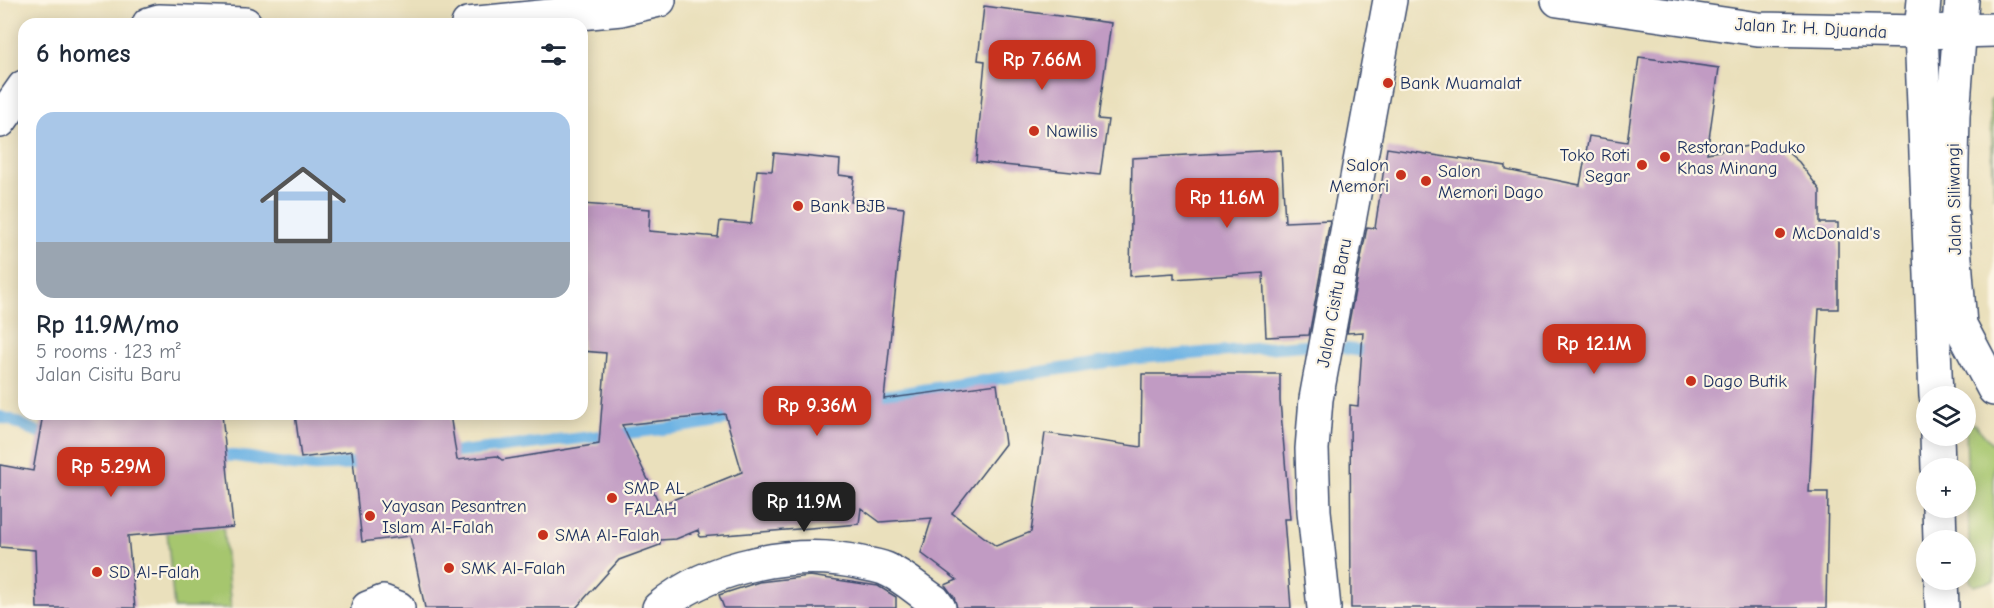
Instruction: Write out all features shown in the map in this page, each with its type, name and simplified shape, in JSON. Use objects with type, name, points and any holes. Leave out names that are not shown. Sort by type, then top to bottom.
[{"type":"street","points":[[529,18],[621,9],[659,0]]},
{"type":"street","name":"Jalan Ir. H. Djuanda","points":[[1558,0],[1758,29],[1921,32],[1961,16],[1994,30]]},
{"type":"street","name":"Jalan Siliwangi","points":[[1924,0],[1921,32],[1936,386]]},
{"type":"street","name":"Jalan Cisitu Baru","points":[[1324,608],[1314,511],[1312,449],[1316,399],[1388,11]]},
{"type":"street","name":"Jalan Siliwangi","points":[[1961,16],[1953,115],[1951,207],[1960,325],[1994,389]]},
{"type":"street","points":[[659,608],[674,595],[719,574],[778,559],[837,557],[888,569],[934,601],[939,608]]},
{"type":"street","points":[[1941,590],[1942,608]]},
{"type":"street","points":[[368,608],[383,602],[398,608]]},
{"type":"green space","points":[[1994,97],[1994,198],[1990,100]]},
{"type":"green space","points":[[1976,426],[1994,446],[1994,581],[1976,586],[1976,530],[1969,530],[1968,518],[1976,518],[1976,458],[1967,458],[1966,446],[1976,446]]},
{"type":"green space","points":[[223,526],[231,608],[174,608],[167,531]]},
{"type":"building","points":[[984,6],[1111,23],[1098,119],[1108,120],[1100,175],[976,162],[985,61],[978,60]]},
{"type":"building","points":[[1639,57],[1719,68],[1707,153],[1766,143],[1780,146],[1799,162],[1820,190],[1820,223],[1838,223],[1838,309],[1819,309],[1809,492],[1828,492],[1826,608],[1351,608],[1350,405],[1358,406],[1363,332],[1347,333],[1367,227],[1375,228],[1387,148],[1506,166],[1506,170],[1580,185],[1589,136],[1627,142]]},
{"type":"building","points":[[1281,150],[1285,222],[1330,220],[1309,335],[1266,337],[1263,273],[1174,279],[1174,273],[1130,276],[1132,158]]},
{"type":"building","points":[[774,153],[840,160],[839,175],[854,177],[851,202],[904,208],[884,399],[997,384],[1005,444],[952,513],[996,546],[1031,532],[1045,433],[1141,447],[1142,374],[1280,374],[1280,401],[1290,519],[1284,519],[1291,608],[957,608],[954,597],[945,585],[957,580],[921,553],[932,518],[880,522],[861,508],[859,524],[700,537],[698,530],[676,539],[660,540],[660,545],[619,560],[576,608],[425,608],[410,536],[362,542],[352,451],[301,458],[296,420],[451,420],[457,460],[497,456],[502,460],[599,444],[606,353],[588,352],[588,204],[650,209],[649,231],[718,237],[720,221],[751,224],[757,170],[772,171]],"holes":[[[725,414],[742,472],[660,505],[622,425]]]},
{"type":"building","points":[[42,420],[223,420],[233,527],[128,536],[135,608],[37,608],[35,550],[0,547],[0,465],[33,471]]},
{"type":"building","points":[[810,576],[878,586],[896,597],[896,608],[724,608],[719,595],[759,582]]},
{"type":"waterway","points":[[870,398],[1126,359],[1304,345]]},
{"type":"waterway","points":[[1347,349],[1376,353]]},
{"type":"waterway","points":[[0,417],[54,440]]},
{"type":"waterway","points":[[442,454],[680,427],[743,417]]},
{"type":"waterway","points":[[209,456],[240,457],[302,466],[368,462]]},
{"type":"place","name":"Bank Muamalat","points":[[1388,83]]},
{"type":"place","name":"Nawilis","points":[[1034,131]]},
{"type":"place","name":"Restoran Paduko Khas Minang","points":[[1665,157]]},
{"type":"place","name":"Toko Roti Segar","points":[[1642,165]]},
{"type":"place","name":"Salon Memori","points":[[1401,175]]},
{"type":"place","name":"Salon Memori Dago","points":[[1426,181]]},
{"type":"place","name":"Bank BJB","points":[[798,206]]},
{"type":"place","name":"McDonald's","points":[[1780,233]]},
{"type":"place","name":"Dago Butik","points":[[1691,381]]},
{"type":"place","name":"SMP AL FALAH","points":[[612,498]]},
{"type":"place","name":"Yayasan Pesantren Islam Al-Falah","points":[[370,516]]},
{"type":"place","name":"SMA Al-Falah","points":[[543,535]]},
{"type":"place","name":"SMK Al-Falah","points":[[449,568]]},
{"type":"place","name":"SD Al-Falah","points":[[97,572]]}]
